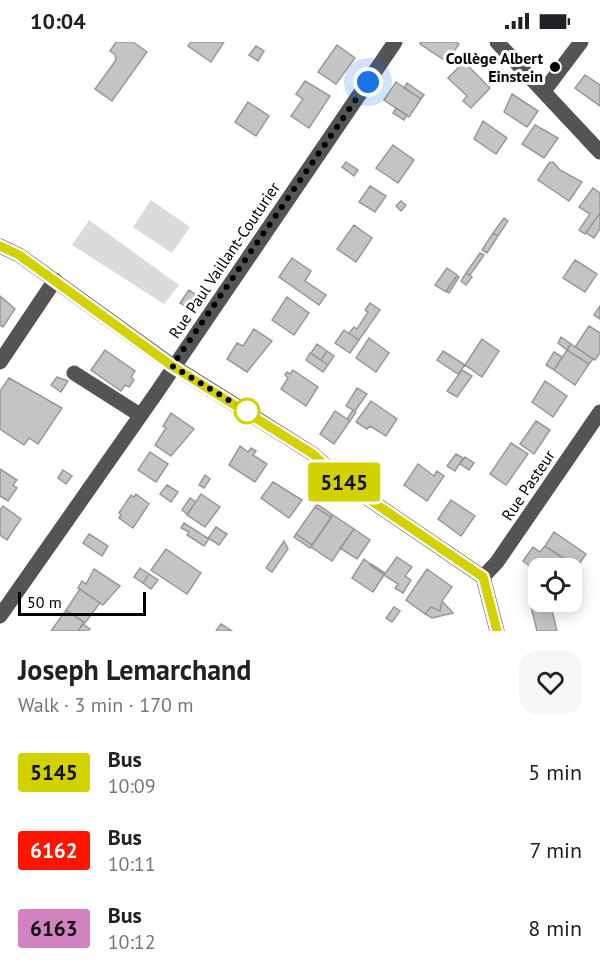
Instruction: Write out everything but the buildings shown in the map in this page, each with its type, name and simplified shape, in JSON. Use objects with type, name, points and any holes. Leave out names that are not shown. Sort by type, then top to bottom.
[{"type":"street","name":"Rue Paul Vaillant-Couturier","points":[[0,616],[395,42]]},
{"type":"street","points":[[497,42],[600,152]]},
{"type":"street","points":[[544,91],[581,42]]},
{"type":"street","points":[[0,246],[19,255],[55,280],[172,366],[313,454],[345,483],[483,577],[497,631]]},
{"type":"street","points":[[0,362],[55,280]]},
{"type":"street","points":[[74,373],[140,415]]},
{"type":"street","name":"Rue Pasteur","points":[[483,577],[497,562],[600,412]]},
{"type":"shaded area","points":[[151,200],[190,227],[172,253],[133,227]]},
{"type":"shaded area","points":[[89,220],[179,285],[164,304],[72,245]]},
{"type":"bus line","name":"5145","points":[[0,246],[19,255],[149,346],[172,366],[200,381],[313,454],[345,483],[464,562],[483,577],[497,631]]},
{"type":"place","name":"Collège Albert Einstein","points":[[555,67]]},
{"type":"route","points":[[247,411],[172,366],[368,82]]}]
